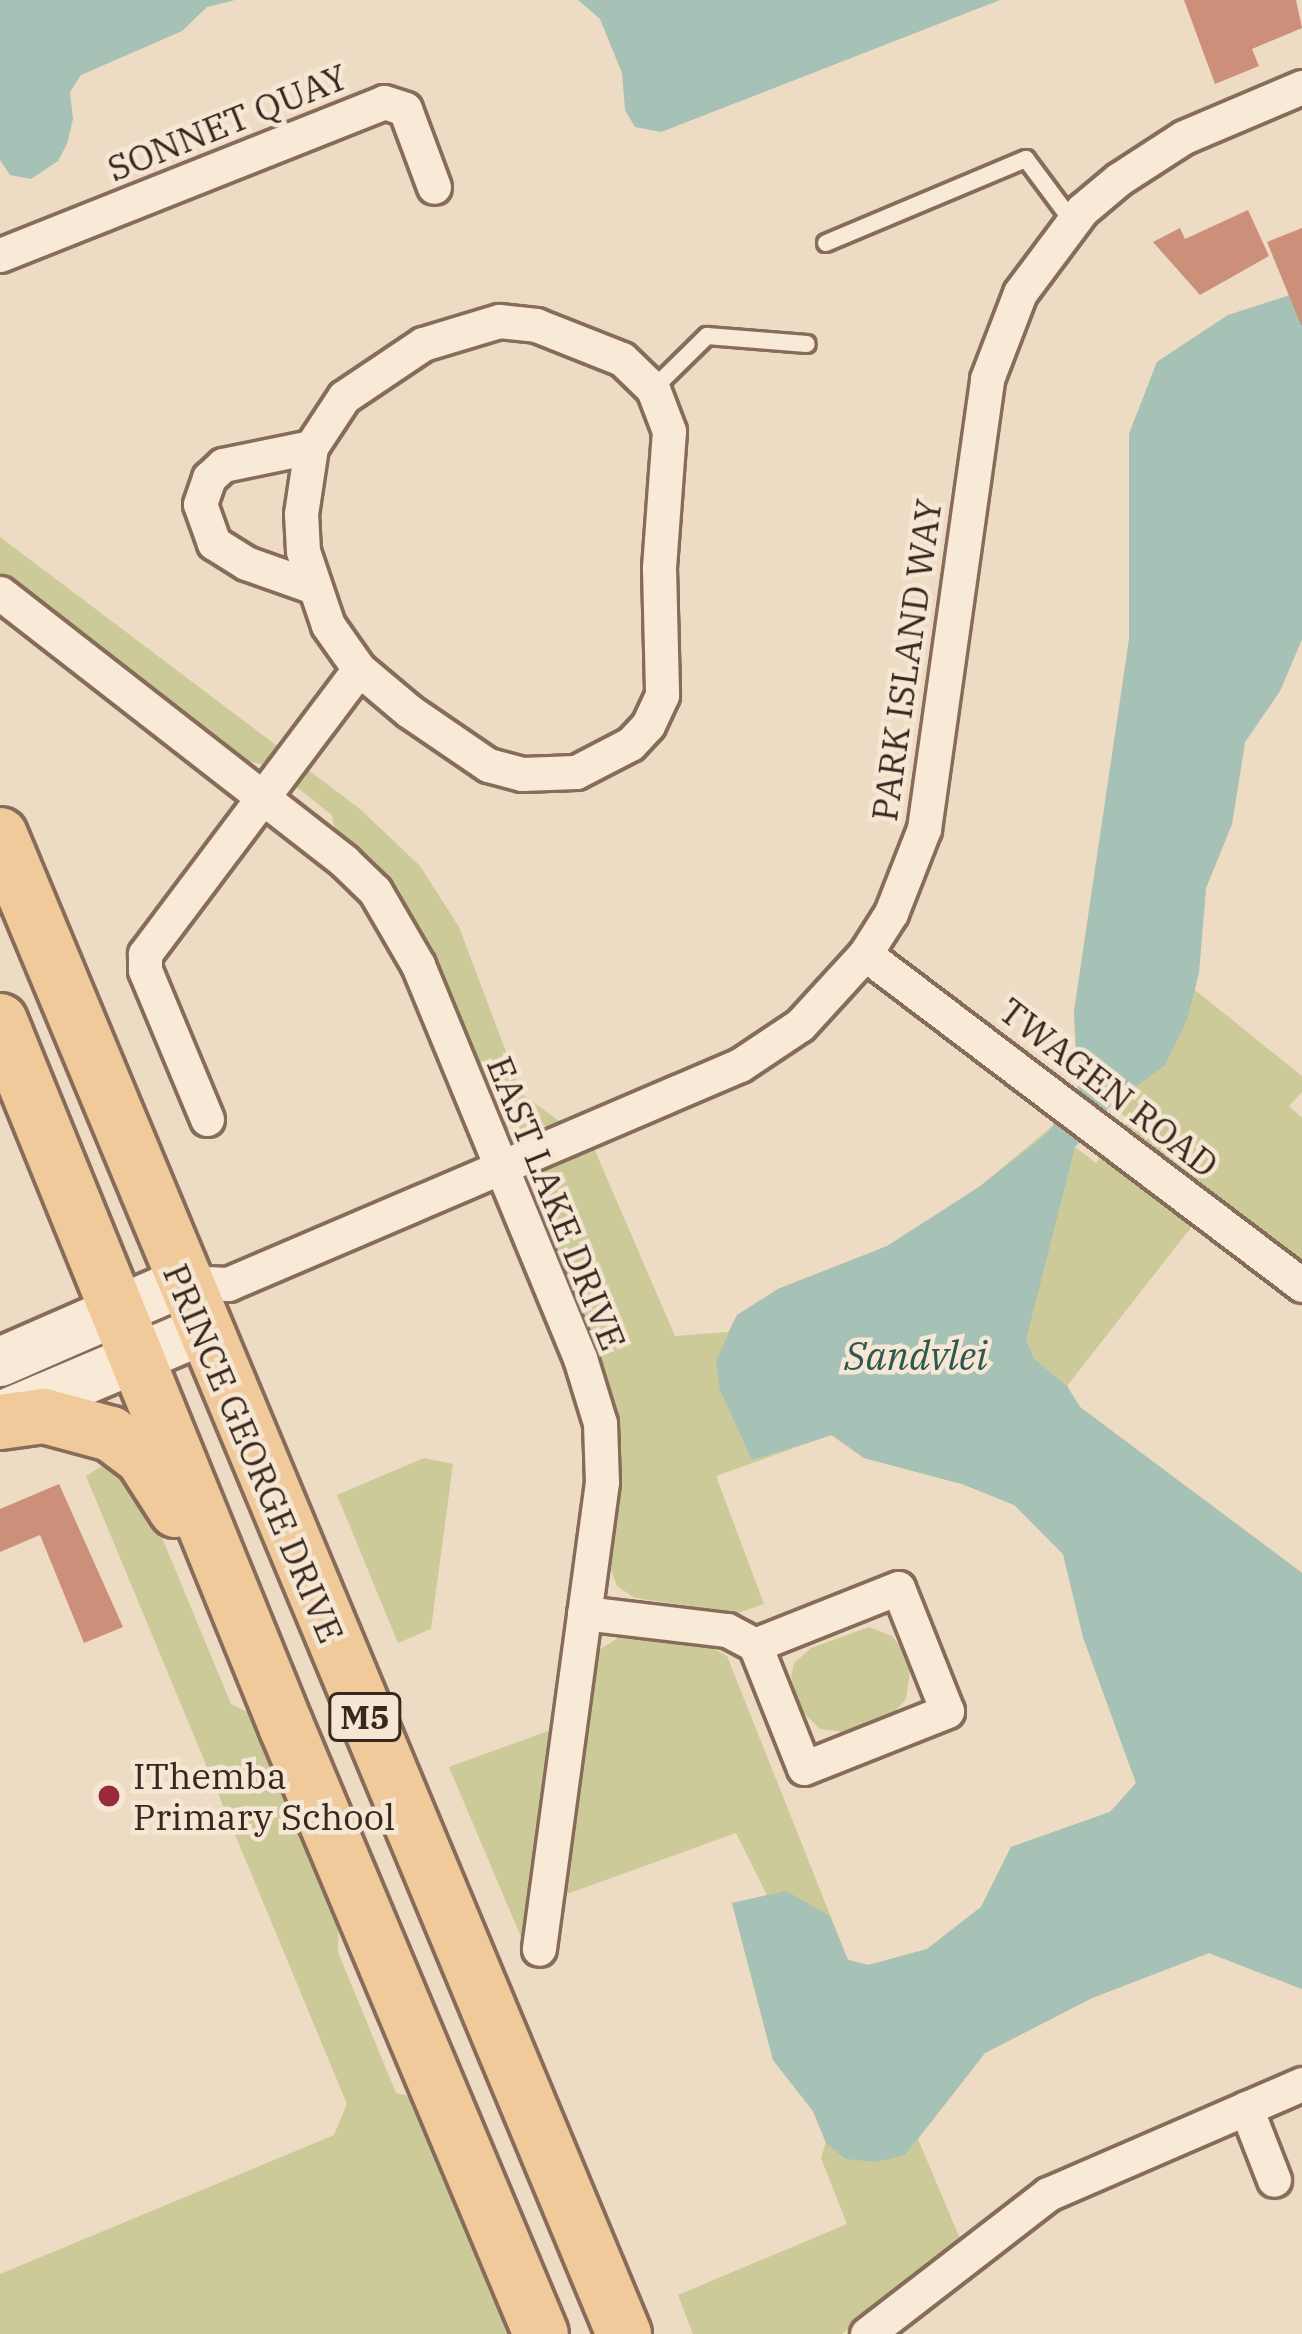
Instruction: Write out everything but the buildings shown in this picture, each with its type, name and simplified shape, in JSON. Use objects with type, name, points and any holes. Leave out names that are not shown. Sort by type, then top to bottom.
[{"type":"main road","name":"PRINCE GEORGE DRIVE","points":[[0,835],[205,1299],[527,2104],[624,2334]]},
{"type":"main road","name":"PRINCE GEORGE DRIVE","points":[[0,1021],[286,1726],[542,2334]]},
{"type":"main road","points":[[0,1419],[63,1418],[111,1434],[142,1457],[171,1499],[286,1726]]},
{"type":"main road","points":[[458,2133],[527,2104]]},
{"type":"street","name":"PARK ISLAND WAY","points":[[205,1299],[740,1064],[800,1025],[866,954],[891,913],[924,829],[987,380],[1020,293],[1072,221],[1159,152],[1302,87]]},
{"type":"street","name":"SONNET QUAY","points":[[0,255],[384,102],[405,109],[434,187]]},
{"type":"street","points":[[499,321],[536,325],[601,347],[653,389],[669,431],[670,458],[659,568],[662,695],[648,725],[630,744],[576,772],[522,774],[461,751],[359,668],[328,625],[311,586],[301,514],[311,446],[344,397],[376,371],[423,344],[499,321]]},
{"type":"street","points":[[311,446],[223,465],[209,478],[200,504],[201,520],[214,543],[246,563],[311,586]]},
{"type":"street","name":"EAST LAKE DRIVE","points":[[0,593],[344,861],[398,926],[580,1358],[600,1423],[602,1482],[539,1949]]},
{"type":"street","points":[[207,1119],[145,970],[145,954],[359,668]]},
{"type":"street","name":"TWAGEN ROAD","points":[[866,954],[1107,1132],[1302,1286]]},
{"type":"street","points":[[0,1362],[118,1311],[205,1299]]},
{"type":"street","points":[[0,1419],[138,1360],[205,1299]]},
{"type":"street","points":[[584,1613],[727,1630],[754,1645],[804,1768],[947,1711],[898,1588],[754,1645]]},
{"type":"street","points":[[866,2334],[1048,2194],[1302,2084]]},
{"type":"street","points":[[1246,2108],[1274,2180]]},
{"type":"lane","points":[[826,243],[1026,159],[1072,221]]},
{"type":"lane","points":[[653,389],[707,336],[807,344]]},
{"type":"shaded area","name":"Sandvlei","points":[[1228,315],[1302,639],[1280,691],[1245,742],[1232,824],[1206,888],[1195,990],[1302,1076],[1302,1092],[1289,1106],[1302,1118],[1302,1267],[1123,1129],[1130,1120],[1110,1105],[1075,1147],[1096,1163],[1103,1154],[1193,1225],[1067,1386],[1080,1407],[1302,1573],[1302,1989],[1209,1953],[1092,1998],[985,2053],[918,2139],[961,2241],[842,2334],[693,2334],[678,2295],[847,2224],[821,2158],[826,2142],[813,2111],[773,2060],[732,1903],[767,1895],[736,1833],[564,1895],[599,1650],[627,1632],[701,1642],[727,1656],[848,1960],[869,1965],[927,1949],[981,1907],[1011,1847],[1110,1812],[1136,1783],[1083,1637],[1063,1554],[1014,1504],[962,1484],[864,1458],[831,1435],[716,1476],[764,1604],[738,1613],[635,1598],[617,1586],[608,1562],[618,1477],[613,1409],[603,1369],[539,1214],[538,1182],[547,1169],[593,1146],[675,1336],[728,1332],[737,1315],[778,1289],[888,1246],[979,1187],[1061,1119],[1078,1089],[1074,1012],[1129,640],[1129,434],[1157,362]]},
{"type":"shaded area","points":[[0,537],[280,748],[274,756],[262,764],[236,759],[0,579]]},
{"type":"shaded area","points":[[303,766],[360,809],[420,866],[459,927],[522,1094],[562,1123],[523,1131],[497,1114],[414,918],[386,878],[335,831],[332,815],[295,786]]},
{"type":"shaded area","points":[[424,1458],[453,1464],[431,1629],[398,1643],[337,1495]]},
{"type":"shaded area","points":[[110,1461],[146,1499],[231,1704],[256,1716],[339,1916],[338,1952],[396,2093],[411,2096],[466,2192],[525,2334],[0,2334],[0,2274],[334,2135],[347,2104],[86,1476]]},
{"type":"shaded area","points":[[869,1627],[892,1636],[900,1646],[910,1671],[906,1699],[894,1712],[844,1732],[820,1729],[801,1710],[791,1677],[794,1663],[811,1648]]},
{"type":"shaded area","points":[[551,1730],[521,1937],[449,1767]]},
{"type":"water","points":[[0,0],[235,0],[207,7],[182,31],[81,75],[70,92],[73,119],[67,144],[58,161],[31,179],[10,175],[0,160]]},
{"type":"water","points":[[578,0],[1000,0],[661,132],[635,127],[625,110],[622,73],[600,19]]},
{"type":"water","name":"Sandvlei","points":[[1302,291],[1302,639],[1280,691],[1245,742],[1232,824],[1206,888],[1199,973],[1187,1020],[1165,1065],[1111,1105],[1075,1147],[1026,1340],[1034,1359],[1067,1386],[1080,1407],[1302,1573],[1302,1989],[1209,1953],[1092,1998],[985,2053],[905,2155],[876,2162],[846,2159],[826,2143],[813,2111],[773,2060],[732,1903],[786,1891],[830,1916],[848,1960],[868,1965],[927,1949],[981,1907],[1011,1847],[1110,1812],[1136,1783],[1083,1637],[1063,1554],[1014,1505],[962,1484],[864,1458],[832,1435],[752,1460],[720,1390],[716,1361],[737,1315],[778,1289],[887,1246],[979,1187],[1047,1134],[1078,1089],[1074,1012],[1129,640],[1129,434],[1157,362],[1228,315]]},
{"type":"place","name":"IThemba Primary School","points":[[109,1796]]}]
